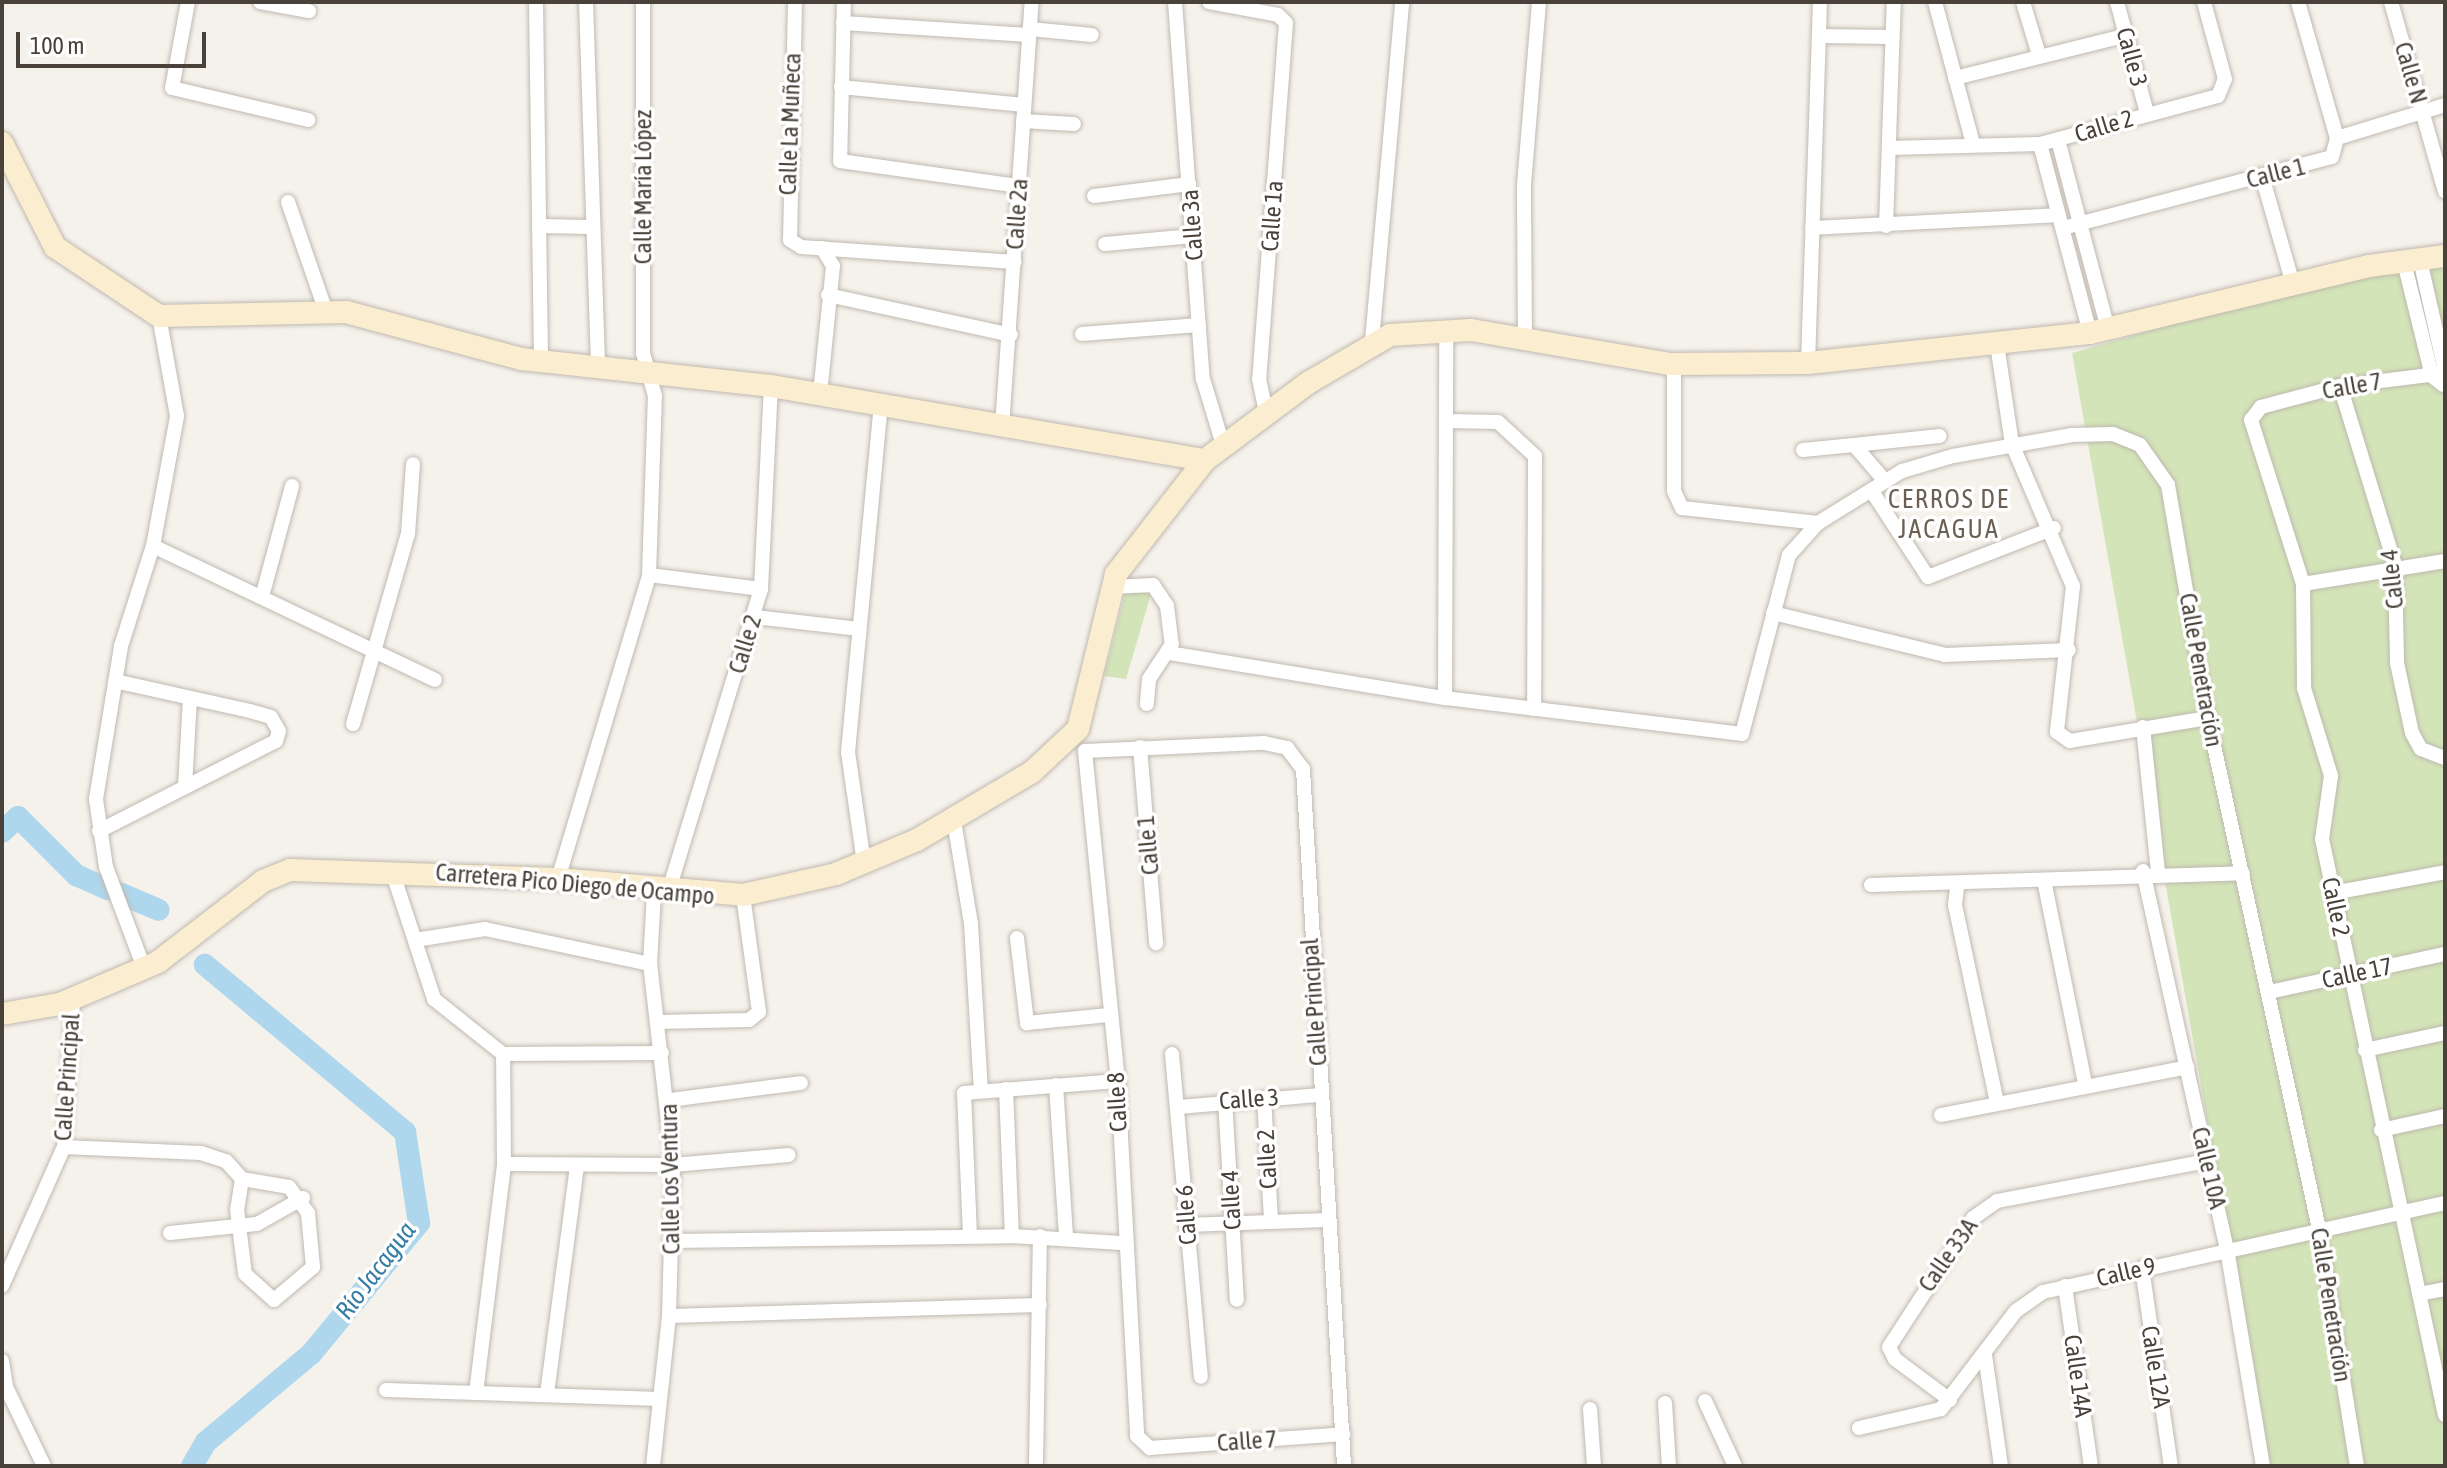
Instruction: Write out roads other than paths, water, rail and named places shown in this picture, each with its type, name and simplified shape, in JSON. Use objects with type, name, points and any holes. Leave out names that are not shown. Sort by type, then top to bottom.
[{"type":"street","points":[[188,2],[172,88],[308,120]]},
{"type":"street","points":[[260,2],[309,11]]},
{"type":"street","points":[[536,2],[541,362]]},
{"type":"street","points":[[586,2],[598,369]]},
{"type":"street","name":"Calle María López","points":[[558,879],[649,575],[655,409],[650,371],[643,353],[643,2]]},
{"type":"street","name":"Calle La Muñeca","points":[[795,2],[786,229],[793,243],[822,248]]},
{"type":"street","points":[[844,2],[842,162],[1019,186]]},
{"type":"street","name":"Calle 2a","points":[[1002,426],[1011,335],[1032,2]]},
{"type":"street","name":"Calle 3a","points":[[1175,2],[1203,379],[1223,445]]},
{"type":"street","name":"Calle 1a","points":[[1209,2],[1284,19],[1259,379],[1266,413]]},
{"type":"street","points":[[1402,2],[1372,341],[1446,328],[1674,365],[1808,363],[2099,331],[2293,284],[2445,256]]},
{"type":"street","points":[[1525,341],[1524,185],[1539,2]]},
{"type":"street","points":[[1808,363],[1820,2]]},
{"type":"street","points":[[1886,226],[1894,2]]},
{"type":"street","points":[[1935,2],[1973,144]]},
{"type":"street","points":[[2023,2],[2039,55]]},
{"type":"street","name":"Calle 3","points":[[2117,2],[2147,113]]},
{"type":"street","name":"Calle 2","points":[[1890,148],[2040,144],[2222,92],[2204,2]]},
{"type":"street","points":[[2298,2],[2337,138],[2445,105]]},
{"type":"street","name":"Calle N","points":[[2391,2],[2445,191]]},
{"type":"street","points":[[843,23],[1092,35]]},
{"type":"street","points":[[1955,78],[2127,35]]},
{"type":"street","points":[[1819,36],[1892,37]]},
{"type":"street","points":[[841,87],[1024,113],[1074,124]]},
{"type":"street","name":"Calle 1","points":[[1812,228],[2082,223],[2327,160],[2337,138]]},
{"type":"street","points":[[2058,140],[2082,223],[2099,331]]},
{"type":"street","points":[[2,143],[55,247],[159,316],[214,320],[325,309],[541,362],[771,386],[1205,460]]},
{"type":"street","points":[[2040,144],[2061,221],[2099,331]]},
{"type":"street","points":[[2262,176],[2293,284]]},
{"type":"street","points":[[1094,196],[1189,184]]},
{"type":"street","points":[[288,202],[325,309]]},
{"type":"street","points":[[539,226],[592,227]]},
{"type":"street","points":[[1105,244],[1193,236]]},
{"type":"street","points":[[822,248],[1014,262]]},
{"type":"street","points":[[820,394],[833,266],[822,248]]},
{"type":"street","points":[[2412,261],[2442,379]]},
{"type":"street","points":[[828,295],[1011,335]]},
{"type":"street","points":[[144,968],[99,831],[97,766],[115,681],[153,546],[177,416],[159,316]]},
{"type":"street","points":[[1082,334],[1199,325]]},
{"type":"street","points":[[1445,698],[1446,328]]},
{"type":"street","name":"Carretera Pico Diego de Ocampo","points":[[2,1014],[73,999],[144,968],[275,874],[392,871],[558,879],[661,892],[743,895],[864,863],[954,821],[1078,744],[1111,587],[1124,559],[1205,460],[1266,413],[1372,341]]},
{"type":"street","points":[[1997,344],[2012,444],[2054,528],[2073,586],[2060,737],[2070,741],[2208,718]]},
{"type":"street","points":[[1674,365],[1674,491],[1682,508],[1818,523]]},
{"type":"street","name":"Calle 7","points":[[2261,407],[2340,386],[2442,379]]},
{"type":"street","name":"Calle 2","points":[[661,892],[755,617],[761,589],[771,386]]},
{"type":"street","name":"Calle 4","points":[[2340,386],[2395,565],[2397,663],[2412,733],[2421,749],[2445,758]]},
{"type":"street","points":[[864,863],[848,752],[881,405]]},
{"type":"street","name":"Calle 2","points":[[2261,407],[2251,420],[2303,584],[2304,688],[2331,776],[2322,839],[2381,1130],[2445,1415]]},
{"type":"street","points":[[1169,653],[1445,698],[1534,709],[1535,456],[1498,422],[1446,421]]},
{"type":"street","name":"Calle Penetración","points":[[1534,709],[1742,734],[1789,555],[1818,523],[1885,481],[2012,444],[2113,434],[2156,461],[2168,485],[2208,718],[2319,1229],[2357,1466]]},
{"type":"street","points":[[1803,450],[1940,436]]},
{"type":"street","points":[[1854,445],[1885,481]]},
{"type":"street","points":[[353,724],[370,649],[408,534],[413,464]]},
{"type":"street","points":[[263,593],[292,486]]},
{"type":"street","points":[[1871,490],[1928,577],[2054,528]]},
{"type":"street","points":[[153,546],[263,593],[435,680]]},
{"type":"street","points":[[2303,584],[2395,565],[2445,561]]},
{"type":"street","points":[[649,575],[761,589]]},
{"type":"street","points":[[1111,587],[1139,582],[1160,590],[1170,618],[1169,653],[1149,679],[1147,704]]},
{"type":"street","points":[[1773,613],[1931,653],[2069,650]]},
{"type":"street","points":[[755,617],[859,629]]},
{"type":"street","points":[[99,831],[276,741],[279,731],[271,717],[115,681]]},
{"type":"street","points":[[185,787],[190,698]]},
{"type":"street","name":"Calle 10A","points":[[2143,727],[2151,871],[2187,1067],[2227,1249],[2263,1466]]},
{"type":"street","name":"Calle Principal","points":[[1078,744],[1140,747],[1264,743],[1287,748],[1301,762],[1344,1466]]},
{"type":"street","name":"Calle 8","points":[[1078,744],[1118,1081],[1121,1243],[1135,1422],[1138,1440],[1150,1448]]},
{"type":"street","name":"Calle 1","points":[[1140,747],[1156,943]]},
{"type":"street","points":[[954,821],[971,924],[981,1090]]},
{"type":"street","points":[[392,871],[441,1009],[503,1054],[662,1053]]},
{"type":"street","points":[[1871,885],[1957,888],[2045,885],[2151,871],[2243,873]]},
{"type":"street","points":[[2333,893],[2445,872]]},
{"type":"street","points":[[2045,885],[2085,1083]]},
{"type":"street","points":[[1957,888],[1955,905],[1997,1103]]},
{"type":"street","name":"Calle Los Ventura","points":[[653,1466],[669,1316],[673,1241],[670,1100],[650,964],[661,892]]},
{"type":"street","points":[[657,1022],[749,1020],[759,1012],[743,895]]},
{"type":"street","points":[[415,940],[485,929],[650,964]]},
{"type":"street","points":[[1017,938],[1027,1023],[1109,1015]]},
{"type":"street","name":"Calle 17","points":[[2269,992],[2445,954]]},
{"type":"street","name":"Calle Principal","points":[[2,1286],[64,1147],[73,999]]},
{"type":"street","points":[[2365,1050],[2445,1033]]},
{"type":"street","points":[[476,1393],[504,1164],[503,1054]]},
{"type":"street","name":"Calle 6","points":[[1172,1054],[1201,1377]]},
{"type":"street","points":[[1941,1115],[2085,1083],[2187,1067]]},
{"type":"street","points":[[970,1236],[961,1100],[981,1090],[1118,1081]]},
{"type":"street","points":[[670,1100],[801,1083]]},
{"type":"street","points":[[1056,1085],[1066,1237]]},
{"type":"street","points":[[1006,1089],[1012,1236]]},
{"type":"street","name":"Calle 3","points":[[1179,1107],[1225,1100],[1320,1095]]},
{"type":"street","name":"Calle 2","points":[[1264,1098],[1271,1221]]},
{"type":"street","name":"Calle 4","points":[[1225,1100],[1237,1300]]},
{"type":"street","points":[[2381,1130],[2445,1116]]},
{"type":"street","points":[[64,1147],[201,1153],[226,1161],[242,1179],[289,1187],[303,1198],[313,1267],[289,1294],[274,1300],[252,1285],[238,1225],[242,1179]]},
{"type":"street","points":[[504,1164],[673,1165],[789,1155]]},
{"type":"street","name":"Calle 33A","points":[[1950,1400],[1895,1359],[1889,1347],[1973,1218],[1997,1201],[2207,1161]]},
{"type":"street","points":[[547,1394],[577,1165]]},
{"type":"street","points":[[170,1233],[275,1219],[303,1198]]},
{"type":"street","name":"Calle 9","points":[[1859,1428],[1935,1413],[1950,1400],[2029,1299],[2065,1286],[2142,1268],[2445,1203]]},
{"type":"street","points":[[1186,1225],[1327,1220]]},
{"type":"street","points":[[673,1241],[1040,1236],[1121,1243]]},
{"type":"street","points":[[1036,1462],[1040,1236]]},
{"type":"street","name":"Calle 12A","points":[[2142,1268],[2171,1466]]},
{"type":"street","name":"Calle 14A","points":[[2065,1286],[2091,1466]]},
{"type":"street","points":[[2419,1294],[2445,1289]]},
{"type":"street","points":[[669,1316],[1040,1305]]},
{"type":"street","points":[[1985,1355],[2001,1466]]},
{"type":"street","points":[[2,1361],[6,1387],[44,1466]]},
{"type":"street","points":[[386,1390],[660,1399]]},
{"type":"street","points":[[1705,1401],[1735,1466]]},
{"type":"street","points":[[1665,1403],[1669,1466]]},
{"type":"street","points":[[1590,1409],[1594,1466]]},
{"type":"street","name":"Calle 7","points":[[1150,1448],[1343,1434]]},
{"type":"waterway","name":"Río Jacagua","points":[[2,832],[18,817],[76,875],[108,889]]},
{"type":"waterway","name":"Río Jacagua","points":[[119,893],[159,910]]},
{"type":"waterway","name":"Río Jacagua","points":[[192,1466],[206,1442],[311,1354],[419,1223],[405,1132],[205,965]]},
{"type":"district","name":"CERROS DE JACAGUA","points":[[1949,515]]}]
